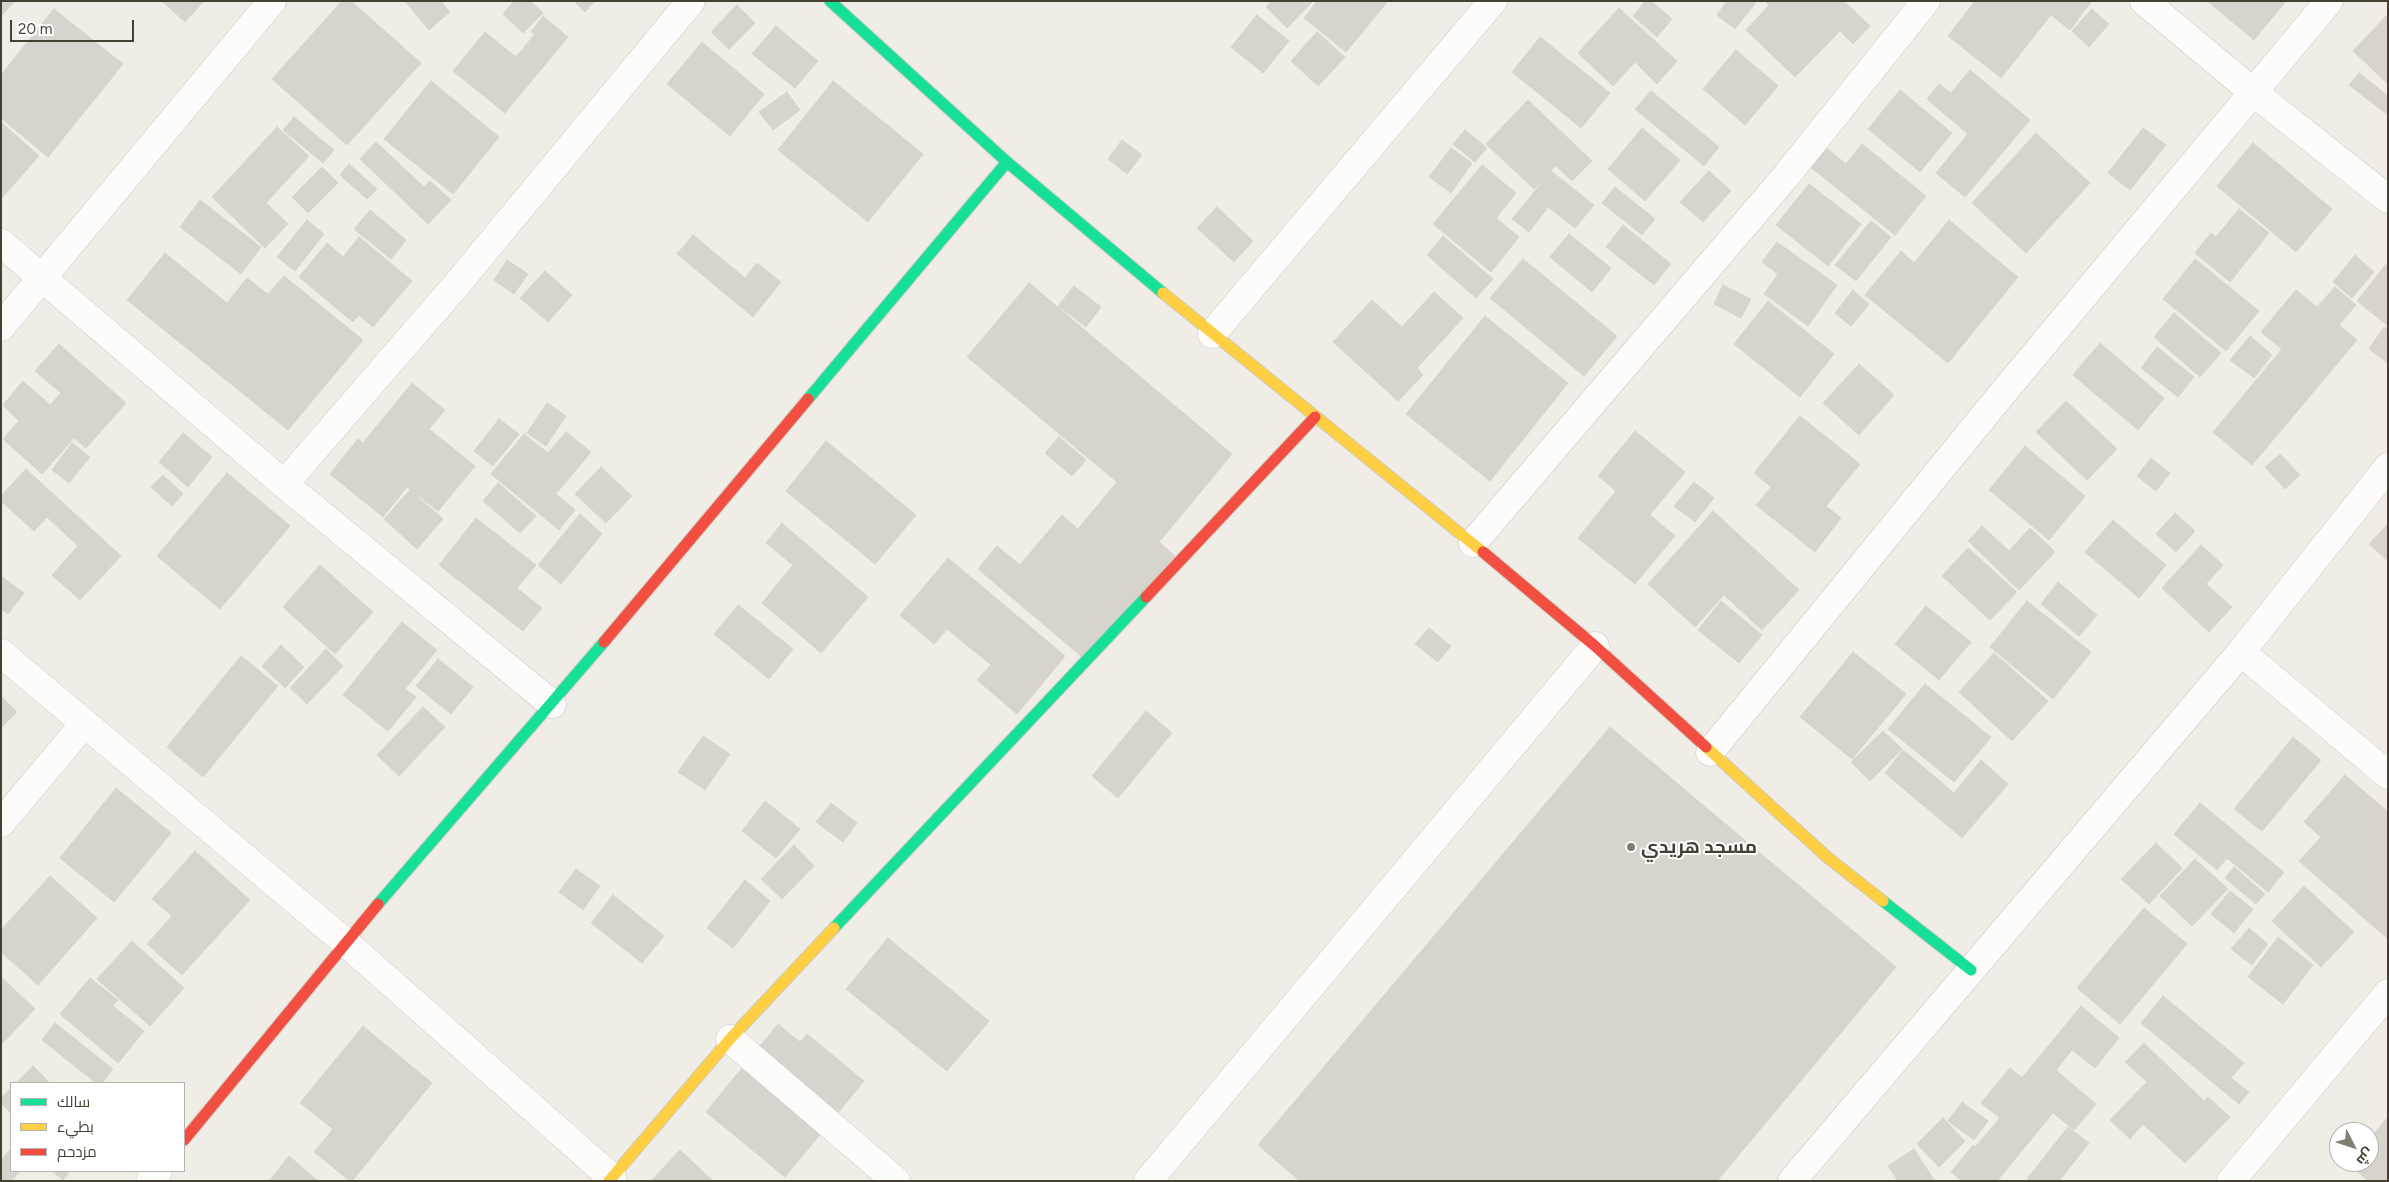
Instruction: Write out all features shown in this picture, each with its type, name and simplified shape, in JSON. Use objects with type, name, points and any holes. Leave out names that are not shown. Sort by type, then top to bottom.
[{"type":"street","points":[[1,327],[272,1]]},
{"type":"street","points":[[284,484],[458,283],[691,1]]},
{"type":"street","points":[[830,1],[1007,162],[1212,334],[1472,543],[1595,646],[1827,857],[1971,970]]},
{"type":"street","points":[[1212,334],[1493,1]]},
{"type":"street","points":[[1472,543],[1786,176],[1926,1]]},
{"type":"street","points":[[2144,1],[2253,92],[2388,199]]},
{"type":"street","points":[[1710,752],[2329,1]]},
{"type":"street","points":[[185,1139],[345,942],[552,704],[1007,162]]},
{"type":"street","points":[[1,243],[284,484],[552,704]]},
{"type":"street","points":[[1,653],[345,942],[610,1179],[730,1040],[1316,417]]},
{"type":"street","points":[[1792,1181],[2241,652],[2388,467]]},
{"type":"street","points":[[1148,1181],[1595,646]]},
{"type":"street","points":[[2241,652],[2388,775]]},
{"type":"street","points":[[1,823],[84,724]]},
{"type":"street","points":[[2231,1181],[2388,993]]},
{"type":"street","points":[[730,1040],[896,1181]]},
{"type":"building","points":[[1,1],[15,1],[1,16]]},
{"type":"building","points":[[162,1],[204,1],[185,22]]},
{"type":"building","points":[[342,1],[351,1],[421,63],[347,145],[272,79]]},
{"type":"building","points":[[405,1],[441,1],[450,12],[429,30]]},
{"type":"building","points":[[514,1],[530,1],[543,13],[523,33],[503,14]]},
{"type":"building","points":[[574,1],[595,1],[585,12]]},
{"type":"building","points":[[1272,1],[1313,1],[1287,28],[1266,7]]},
{"type":"building","points":[[1317,1],[1388,1],[1346,52],[1304,18]]},
{"type":"building","points":[[1645,1],[1651,1],[1672,19],[1657,37],[1633,16]]},
{"type":"building","points":[[1727,1],[1757,1],[1735,29],[1717,15]]},
{"type":"building","points":[[1765,1],[1844,1],[1870,26],[1853,44],[1840,31],[1795,77],[1746,30],[1769,5]]},
{"type":"building","points":[[1975,1],[2091,2],[2070,30],[2051,15],[2001,78],[1948,36]]},
{"type":"building","points":[[2207,1],[2286,1],[2254,40]]},
{"type":"building","points":[[737,5],[755,23],[729,49],[711,32]]},
{"type":"building","points":[[1619,8],[1677,61],[1657,84],[1635,62],[1613,86],[1578,53]]},
{"type":"building","points":[[54,9],[123,64],[48,157],[1,118],[1,75]]},
{"type":"building","points":[[2092,9],[2109,24],[2089,47],[2072,31]]},
{"type":"building","points":[[2388,14],[2388,84],[2353,51]]},
{"type":"building","points":[[1257,15],[1289,41],[1263,73],[1231,47]]},
{"type":"building","points":[[543,16],[568,37],[505,113],[453,71],[485,32],[516,57],[535,34],[531,32]]},
{"type":"building","points":[[776,26],[818,61],[795,88],[752,54]]},
{"type":"building","points":[[1317,32],[1345,57],[1318,86],[1291,61]]},
{"type":"building","points":[[1540,37],[1610,93],[1581,128],[1512,72]]},
{"type":"building","points":[[702,42],[764,94],[730,136],[667,84]]},
{"type":"building","points":[[1736,50],[1778,86],[1745,125],[1703,89]]},
{"type":"building","points":[[1970,70],[2030,120],[1965,197],[1936,173],[1968,134],[1927,99],[1939,84],[1951,93]]},
{"type":"building","points":[[2359,73],[2388,96],[2388,115],[2349,85]]},
{"type":"building","points":[[431,81],[499,137],[453,194],[384,139]]},
{"type":"building","points":[[833,81],[923,154],[868,222],[778,150]]},
{"type":"building","points":[[1900,90],[1952,133],[1920,172],[1868,129]]},
{"type":"building","points":[[1651,91],[1719,147],[1704,166],[1635,109]]},
{"type":"building","points":[[787,92],[800,110],[773,130],[759,112]]},
{"type":"building","points":[[1528,100],[1592,161],[1572,181],[1556,166],[1534,189],[1486,144]]},
{"type":"building","points":[[294,117],[334,150],[323,163],[283,130]]},
{"type":"building","points":[[1,122],[39,156],[1,199]]},
{"type":"building","points":[[277,127],[309,156],[266,203],[288,224],[265,248],[212,197]]},
{"type":"building","points":[[1642,128],[1680,160],[1645,201],[1608,169]]},
{"type":"building","points":[[2143,128],[2166,145],[2130,190],[2108,173]]},
{"type":"building","points":[[1465,130],[1487,148],[1475,162],[1453,144]]},
{"type":"building","points":[[2036,133],[2090,183],[2026,253],[1972,203]]},
{"type":"building","points":[[1122,140],[1142,155],[1127,174],[1108,159]]},
{"type":"building","points":[[376,142],[424,187],[430,181],[451,200],[428,224],[360,159]]},
{"type":"building","points":[[2253,143],[2332,209],[2296,252],[2217,186]]},
{"type":"building","points":[[1862,144],[1926,196],[1895,235],[1808,165],[1824,146],[1846,164]]},
{"type":"building","points":[[1451,148],[1472,163],[1451,193],[1429,177]]},
{"type":"building","points":[[349,164],[377,189],[367,199],[340,175]]},
{"type":"building","points":[[1482,165],[1516,193],[1496,218],[1519,237],[1491,272],[1433,224]]},
{"type":"building","points":[[322,167],[338,183],[308,213],[292,197]]},
{"type":"building","points":[[1551,171],[1594,205],[1575,228],[1548,207],[1529,232],[1512,219]]},
{"type":"building","points":[[1709,171],[1731,191],[1703,222],[1680,202]]},
{"type":"building","points":[[1809,184],[1861,224],[1828,266],[1776,225]]},
{"type":"building","points":[[1615,187],[1655,219],[1642,235],[1602,203]]},
{"type":"building","points":[[200,200],[261,247],[241,274],[180,227]]},
{"type":"building","points":[[1217,207],[1253,241],[1234,262],[1197,228]]},
{"type":"building","points":[[2239,209],[2269,233],[2230,282],[2195,253],[2211,233],[2216,237]]},
{"type":"building","points":[[370,210],[406,240],[391,259],[354,229]]},
{"type":"building","points":[[307,220],[324,234],[295,271],[277,257]]},
{"type":"building","points":[[1949,220],[2018,277],[1948,363],[1865,295],[1901,251],[1914,263]]},
{"type":"building","points":[[1871,221],[1891,237],[1856,281],[1835,265]]},
{"type":"building","points":[[1623,225],[1671,264],[1654,285],[1606,247]]},
{"type":"building","points":[[1569,234],[1611,268],[1592,292],[1550,257]]},
{"type":"building","points":[[693,235],[745,278],[757,263],[781,282],[753,317],[677,254]]},
{"type":"building","points":[[1443,236],[1493,279],[1476,298],[1427,255]]},
{"type":"building","points":[[359,237],[412,281],[373,327],[359,315],[353,322],[299,277],[327,243],[343,257]]},
{"type":"building","points":[[1777,242],[1837,285],[1808,326],[1764,294],[1778,274],[1762,262]]},
{"type":"building","points":[[165,253],[227,303],[247,278],[268,294],[284,276],[363,340],[288,430],[127,300]]},
{"type":"building","points":[[2355,255],[2374,272],[2352,298],[2333,282]]},
{"type":"building","points":[[1523,259],[1617,336],[1584,376],[1490,298]]},
{"type":"building","points":[[2195,259],[2259,311],[2226,351],[2163,299]]},
{"type":"building","points":[[507,260],[528,274],[514,294],[494,280]]},
{"type":"building","points":[[2388,262],[2388,326],[2357,301]]},
{"type":"building","points":[[545,271],[572,295],[548,322],[520,298]]},
{"type":"building","points":[[1029,283],[1232,454],[1159,542],[1176,557],[1088,662],[978,569],[997,546],[1020,565],[1062,515],[1078,529],[1117,482],[967,357]]},
{"type":"building","points":[[1723,285],[1751,299],[1741,318],[1714,304]]},
{"type":"building","points":[[1074,286],[1101,307],[1086,327],[1058,306]]},
{"type":"building","points":[[2335,287],[2356,305],[2339,325],[2357,340],[2252,465],[2213,432],[2282,349],[2261,332],[2296,290],[2317,307]]},
{"type":"building","points":[[1853,290],[1869,304],[1851,326],[1835,313]]},
{"type":"building","points":[[1434,292],[1463,318],[1417,368],[1423,375],[1398,401],[1333,342],[1372,300],[1402,327]]},
{"type":"building","points":[[1768,301],[1834,354],[1800,397],[1734,344]]},
{"type":"building","points":[[2174,313],[2221,353],[2200,377],[2154,337]]},
{"type":"building","points":[[1485,316],[1568,383],[1490,481],[1406,414]]},
{"type":"building","points":[[2384,327],[2388,330],[2388,363],[2369,349]]},
{"type":"building","points":[[2250,336],[2272,355],[2254,378],[2230,360]]},
{"type":"building","points":[[2100,343],[2164,398],[2138,430],[2073,375]]},
{"type":"building","points":[[59,344],[126,403],[86,448],[74,438],[42,474],[3,439],[19,421],[3,405],[23,381],[50,405],[61,393],[35,371]]},
{"type":"building","points":[[2157,347],[2194,377],[2178,397],[2141,368]]},
{"type":"building","points":[[1859,364],[1894,395],[1859,435],[1823,403]]},
{"type":"building","points":[[412,383],[445,410],[429,429],[475,466],[438,511],[407,487],[383,517],[330,474],[358,439],[363,443]]},
{"type":"building","points":[[2066,401],[2117,449],[2087,480],[2036,432]]},
{"type":"building","points":[[547,403],[566,416],[546,446],[527,433]]},
{"type":"building","points":[[1800,416],[1860,464],[1826,506],[1841,518],[1815,552],[1756,505],[1771,487],[1754,473]]},
{"type":"building","points":[[499,419],[519,434],[493,466],[474,451]]},
{"type":"building","points":[[1635,431],[1685,472],[1650,515],[1675,536],[1635,584],[1578,538],[1616,491],[1598,476]]},
{"type":"building","points":[[566,432],[591,452],[556,494],[575,510],[559,530],[491,474],[524,434],[548,453]]},
{"type":"building","points":[[183,433],[212,457],[188,487],[159,462]]},
{"type":"building","points":[[1059,437],[1086,460],[1072,476],[1045,453]]},
{"type":"building","points":[[826,441],[916,515],[875,564],[786,491]]},
{"type":"building","points":[[72,443],[90,457],[69,483],[52,470]]},
{"type":"building","points":[[2025,446],[2085,496],[2049,540],[1989,490]]},
{"type":"building","points":[[2280,454],[2300,475],[2285,489],[2265,467]]},
{"type":"building","points":[[2151,458],[2170,473],[2156,491],[2137,476]]},
{"type":"building","points":[[601,467],[632,496],[606,523],[575,494]]},
{"type":"building","points":[[26,469],[121,556],[80,600],[52,575],[78,546],[47,517],[34,531],[1,501],[1,496]]},
{"type":"building","points":[[227,473],[290,526],[220,609],[157,556]]},
{"type":"building","points":[[163,475],[183,494],[172,506],[151,487]]},
{"type":"building","points":[[1694,482],[1714,498],[1695,522],[1674,506]]},
{"type":"building","points":[[498,483],[536,516],[520,533],[483,501]]},
{"type":"building","points":[[410,490],[443,519],[417,549],[384,519]]},
{"type":"building","points":[[1713,511],[1799,590],[1762,630],[1724,595],[1695,627],[1648,584]]},
{"type":"building","points":[[2175,513],[2195,531],[2176,552],[2156,534]]},
{"type":"building","points":[[580,514],[602,534],[561,584],[538,565]]},
{"type":"building","points":[[476,518],[536,565],[517,588],[542,608],[523,631],[439,565]]},
{"type":"building","points":[[2113,520],[2166,565],[2139,598],[2085,552]]},
{"type":"building","points":[[782,523],[868,597],[821,653],[762,603],[793,565],[766,543]]},
{"type":"building","points":[[2388,524],[2388,561],[2369,544]]},
{"type":"building","points":[[1982,526],[2009,551],[2030,528],[2055,552],[2019,590],[1968,541]]},
{"type":"building","points":[[2201,545],[2223,565],[2206,584],[2232,607],[2209,632],[2162,588]]},
{"type":"building","points":[[1968,548],[2017,592],[1990,620],[1942,576]]},
{"type":"building","points":[[948,558],[1065,656],[1017,714],[977,680],[991,665],[947,629],[934,644],[900,615]]},
{"type":"building","points":[[320,565],[373,612],[335,654],[283,607]]},
{"type":"building","points":[[1,576],[24,593],[8,614],[1,609]]},
{"type":"building","points":[[2058,582],[2097,615],[2079,636],[2041,604]]},
{"type":"building","points":[[1721,601],[1762,635],[1739,663],[1698,630]]},
{"type":"building","points":[[2027,601],[2091,652],[2053,699],[1990,647]]},
{"type":"building","points":[[738,605],[793,649],[769,679],[714,634]]},
{"type":"building","points":[[1926,606],[1971,642],[1939,680],[1895,644]]},
{"type":"building","points":[[402,622],[437,650],[405,689],[416,697],[388,731],[343,695]]},
{"type":"building","points":[[1429,628],[1451,646],[1438,662],[1415,644]]},
{"type":"building","points":[[281,645],[304,667],[285,688],[262,666]]},
{"type":"building","points":[[326,649],[343,666],[307,704],[290,688]]},
{"type":"building","points":[[1853,652],[1906,694],[1852,759],[1800,717]]},
{"type":"building","points":[[1994,653],[2048,701],[2012,741],[1959,692]]},
{"type":"building","points":[[241,656],[278,686],[203,777],[167,747]]},
{"type":"building","points":[[438,659],[473,687],[451,714],[416,686]]},
{"type":"building","points":[[1925,684],[1991,737],[1954,782],[1888,729]]},
{"type":"building","points":[[1,696],[17,712],[1,728]]},
{"type":"building","points":[[423,707],[445,727],[399,776],[377,755]]},
{"type":"building","points":[[1146,711],[1172,733],[1118,798],[1092,776]]},
{"type":"building","name":"مسجد هريدي","points":[[1610,727],[1896,967],[1717,1181],[1300,1181],[1258,1145]]},
{"type":"building","points":[[1883,731],[1902,749],[1870,781],[1851,762]]},
{"type":"building","points":[[703,736],[730,754],[705,790],[678,772]]},
{"type":"building","points":[[2293,737],[2321,760],[2262,831],[2234,809]]},
{"type":"building","points":[[1903,750],[1954,793],[1981,760],[2008,784],[1962,838],[1885,773]]},
{"type":"building","points":[[2345,775],[2388,812],[2388,939],[2299,861],[2321,837],[2304,822]]},
{"type":"building","points":[[116,788],[171,833],[114,902],[60,858]]},
{"type":"building","points":[[765,801],[800,829],[776,858],[742,831]]},
{"type":"building","points":[[831,803],[857,823],[843,842],[816,822]]},
{"type":"building","points":[[2200,803],[2284,872],[2268,892],[2227,858],[2217,870],[2174,834]]},
{"type":"building","points":[[2156,843],[2182,868],[2149,904],[2121,879]]},
{"type":"building","points":[[794,845],[814,866],[782,899],[761,879]]},
{"type":"building","points":[[195,851],[250,900],[182,975],[147,944],[172,916],[152,899]]},
{"type":"building","points":[[2195,859],[2228,889],[2192,926],[2160,896]]},
{"type":"building","points":[[2234,867],[2265,894],[2256,904],[2225,878]]},
{"type":"building","points":[[576,869],[600,886],[583,910],[559,892]]},
{"type":"building","points":[[50,876],[97,918],[38,985],[1,952],[1,930]]},
{"type":"building","points":[[745,880],[770,901],[733,948],[707,928]]},
{"type":"building","points":[[2304,886],[2354,932],[2321,967],[2272,921]]},
{"type":"building","points":[[2230,891],[2253,909],[2234,933],[2211,914]]},
{"type":"building","points":[[613,895],[664,936],[642,963],[591,923]]},
{"type":"building","points":[[2144,908],[2187,944],[2120,1024],[2077,988]]},
{"type":"building","points":[[2249,928],[2268,944],[2252,965],[2231,949]]},
{"type":"building","points":[[2278,937],[2313,965],[2283,1004],[2248,977]]},
{"type":"building","points":[[888,938],[989,1021],[947,1071],[846,989]]},
{"type":"building","points":[[132,941],[184,988],[150,1026],[97,979]]},
{"type":"building","points":[[1,977],[35,1009],[1,1045]]},
{"type":"building","points":[[90,978],[118,1000],[113,1006],[144,1031],[118,1063],[60,1014]]},
{"type":"building","points":[[2163,996],[2244,1063],[2231,1078],[2249,1092],[2239,1104],[2141,1023]]},
{"type":"building","points":[[2081,1006],[2119,1038],[2095,1068],[2072,1050],[2056,1070],[2096,1104],[2074,1130],[2053,1113],[1997,1181],[1962,1181],[1951,1172],[1973,1145],[1975,1147],[2000,1118],[1981,1103],[2010,1068],[2022,1078]]},
{"type":"building","points":[[55,1023],[113,1069],[103,1082],[95,1082],[42,1040]]},
{"type":"building","points":[[778,1024],[800,1042],[807,1034],[864,1081],[785,1177],[706,1112]]},
{"type":"building","points":[[363,1026],[432,1083],[352,1181],[350,1181],[314,1152],[333,1129],[300,1103]]},
{"type":"building","points":[[2144,1043],[2204,1101],[2208,1097],[2230,1117],[2185,1163],[2143,1124],[2130,1139],[2110,1120],[2147,1082],[2125,1062]]},
{"type":"building","points":[[33,1066],[49,1082],[17,1082]]},
{"type":"building","points":[[10,1089],[10,1112],[1,1103],[1,1098]]},
{"type":"building","points":[[1962,1102],[1988,1121],[1974,1140],[1948,1121]]},
{"type":"building","points":[[2388,1117],[2388,1181],[2369,1181],[2358,1172],[2379,1172],[2379,1128]]},
{"type":"building","points":[[1943,1118],[1965,1141],[1939,1167],[1917,1144]]},
{"type":"building","points":[[2068,1127],[2089,1143],[2059,1181],[2030,1181],[2027,1179]]},
{"type":"building","points":[[1914,1149],[1933,1181],[1898,1181],[1888,1166]]},
{"type":"building","points":[[10,1150],[10,1172],[19,1172],[11,1181],[1,1181],[1,1160]]},
{"type":"building","points":[[680,1150],[713,1181],[652,1180]]},
{"type":"building","points":[[289,1156],[318,1181],[269,1181]]},
{"type":"building","points":[[53,1172],[69,1172],[63,1180]]},
{"type":"traffic: fast","points":[[830,1],[1007,162],[1163,293]]},
{"type":"traffic: fast","points":[[808,399],[1007,162]]},
{"type":"traffic: fast","points":[[834,928],[1146,597]]},
{"type":"traffic: fast","points":[[378,904],[604,642]]},
{"type":"traffic: fast","points":[[1883,901],[1971,970]]},
{"type":"traffic: slow","points":[[1163,293],[1483,552]]},
{"type":"traffic: slow","points":[[1706,747],[1827,857],[1883,901]]},
{"type":"traffic: slow","points":[[609,1181],[730,1039],[834,928]]},
{"type":"traffic: jam","points":[[604,642],[808,399]]},
{"type":"traffic: jam","points":[[1146,597],[1315,417]]},
{"type":"traffic: jam","points":[[1483,552],[1595,646],[1706,747]]},
{"type":"traffic: jam","points":[[185,1139],[378,904]]},
{"type":"place","name":"مسجد هريدي","points":[[1631,847]]}]
